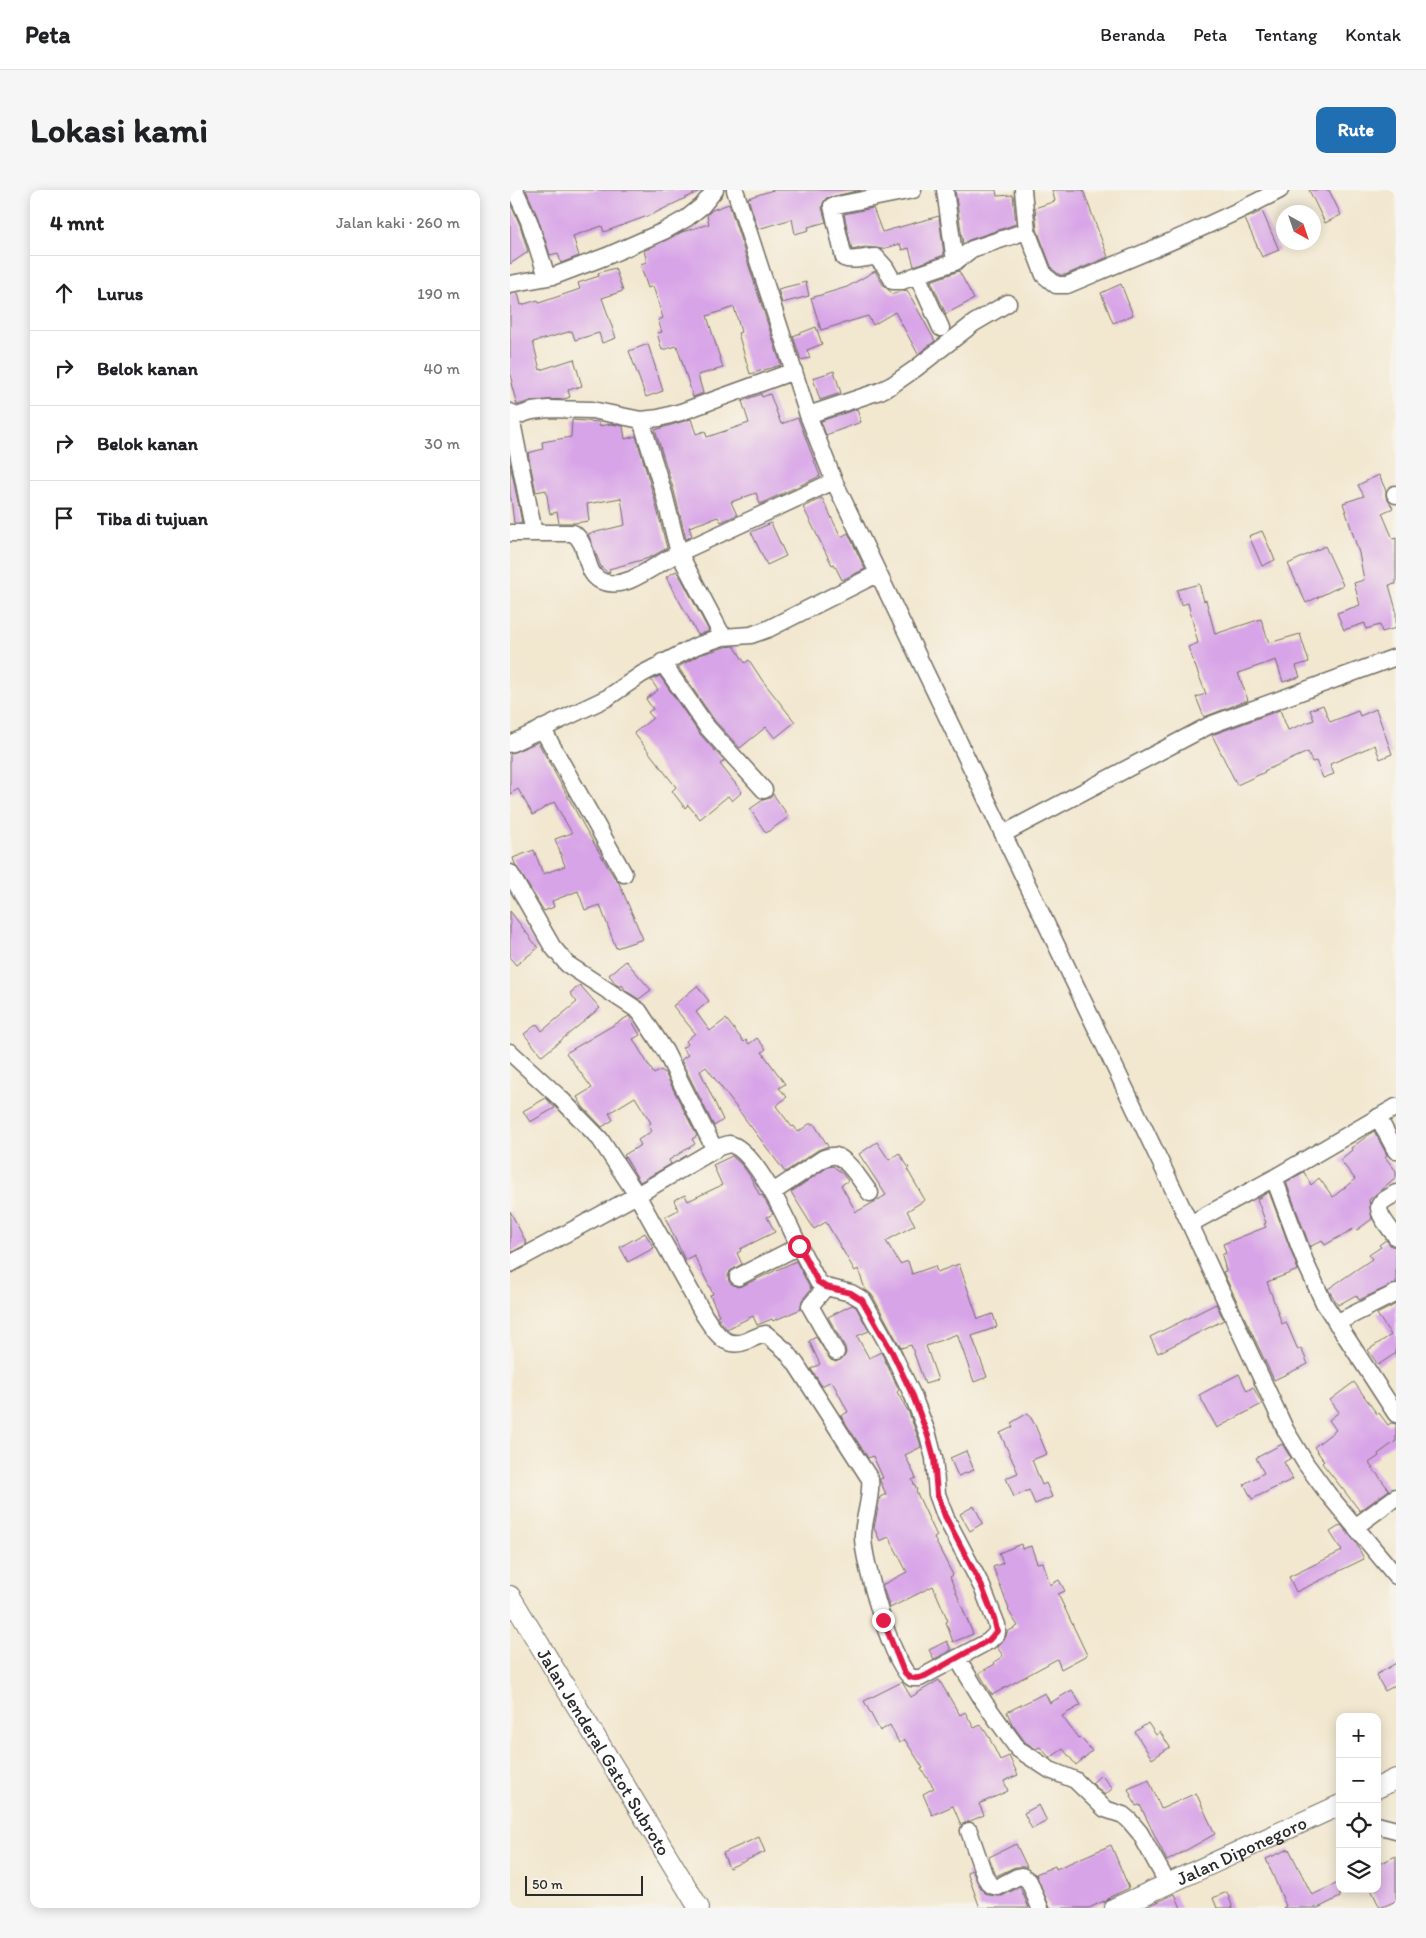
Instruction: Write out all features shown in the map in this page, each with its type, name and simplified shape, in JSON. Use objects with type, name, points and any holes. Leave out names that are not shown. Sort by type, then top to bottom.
[{"type":"main road","name":"Jalan Jenderal Gatot Subroto","points":[[510,1596],[699,1908]]},
{"type":"main road","points":[[1381,1786],[1396,1779]]},
{"type":"main road","name":"Jalan Diponegoro","points":[[1115,1908],[1334,1812]]},
{"type":"street","points":[[516,190],[529,221],[547,277]]},
{"type":"street","points":[[510,284],[547,277],[607,256],[664,231],[687,218],[702,206],[715,190]]},
{"type":"street","points":[[735,190],[808,415],[834,481],[877,574],[1190,1224],[1286,1431],[1306,1464],[1396,1576]]},
{"type":"street","points":[[913,190],[832,206],[844,258],[848,260],[876,257],[885,267],[893,281],[902,281],[955,262],[972,249],[1027,231]]},
{"type":"street","points":[[945,190],[955,262]]},
{"type":"street","points":[[1024,190],[1027,231],[1044,276],[1056,285],[1067,285],[1190,233],[1280,190]]},
{"type":"street","points":[[917,275],[941,328]]},
{"type":"street","points":[[808,415],[880,391],[892,385],[915,370],[974,323],[1008,303]]},
{"type":"street","points":[[534,533],[510,416],[532,411],[568,409],[592,410],[641,420],[681,412],[794,371]]},
{"type":"street","points":[[641,420],[662,486],[679,553],[723,637]]},
{"type":"street","points":[[510,533],[566,533],[577,536],[581,541],[595,578],[612,584],[630,580],[679,553],[834,481]]},
{"type":"street","points":[[510,744],[607,698],[662,662],[696,646],[723,637],[751,634],[779,625],[877,574]]},
{"type":"street","points":[[1003,834],[1205,727],[1396,657]]},
{"type":"street","points":[[662,662],[708,727],[764,790]]},
{"type":"street","points":[[542,728],[624,874]]},
{"type":"street","points":[[510,873],[552,946],[567,964],[639,1011],[665,1051],[715,1150]]},
{"type":"street","points":[[510,1052],[600,1138],[637,1194],[704,1315],[715,1331],[728,1343],[736,1344],[766,1334],[782,1347],[796,1364],[870,1479],[871,1490],[863,1537],[865,1553],[883,1620],[905,1673],[912,1678],[920,1678],[994,1637],[997,1629],[994,1618],[982,1587],[945,1516],[937,1494],[934,1458],[928,1436],[913,1396],[892,1352],[862,1300],[851,1293],[826,1287],[818,1282],[773,1192],[743,1152],[736,1146],[725,1145],[715,1150],[637,1194],[510,1264]]},
{"type":"street","points":[[1190,1224],[1396,1107]]},
{"type":"street","points":[[1378,1118],[1396,1150]]},
{"type":"street","points":[[773,1192],[824,1158],[838,1156],[870,1193]]},
{"type":"street","points":[[1274,1178],[1314,1284],[1336,1324],[1396,1414]]},
{"type":"street","points":[[1396,1193],[1381,1202],[1378,1207],[1379,1212],[1396,1237]]},
{"type":"street","points":[[738,1277],[799,1246]]},
{"type":"street","points":[[826,1287],[810,1306],[836,1352]]},
{"type":"street","points":[[1336,1324],[1396,1293]]},
{"type":"street","points":[[1355,1527],[1396,1497]]},
{"type":"street","points":[[957,1658],[984,1702],[1018,1749],[1050,1770],[1075,1780],[1105,1809],[1129,1820],[1140,1833],[1168,1884]]},
{"type":"street","points":[[1381,1826],[1396,1830]]},
{"type":"street","points":[[969,1831],[985,1877],[990,1885],[998,1887],[1022,1876],[1029,1882],[1040,1908]]},
{"type":"building","points":[[526,190],[702,190],[653,214],[604,232],[602,226],[573,236],[579,256],[561,263],[558,253],[550,255],[538,218]]},
{"type":"building","points":[[773,190],[861,190],[826,198],[822,208],[826,222],[808,227],[809,230],[795,234],[792,219],[758,229],[748,198]]},
{"type":"building","points":[[955,190],[996,190],[997,196],[1013,195],[1016,224],[969,240],[963,244]]},
{"type":"building","points":[[1052,190],[1083,190],[1108,257],[1065,275],[1060,275],[1052,269],[1037,229],[1035,208],[1055,201]]},
{"type":"building","points":[[1309,190],[1329,190],[1341,215],[1325,223],[1321,215],[1321,205],[1316,205]]},
{"type":"building","points":[[510,203],[520,225],[528,252],[510,264]]},
{"type":"building","points":[[729,204],[781,365],[750,374],[738,333],[741,332],[734,307],[707,316],[723,368],[698,375],[703,393],[693,397],[677,346],[662,350],[657,333],[662,332],[658,320],[663,318],[653,286],[648,288],[640,264],[647,262],[644,251],[682,232],[709,224],[707,215],[712,210]]},
{"type":"building","points":[[873,208],[882,232],[939,216],[944,255],[914,266],[909,248],[902,250],[900,244],[882,249],[865,247],[852,250],[844,214]]},
{"type":"building","points":[[1262,211],[1276,243],[1276,250],[1279,250],[1262,257],[1245,219]]},
{"type":"building","points":[[615,268],[623,291],[602,298],[616,338],[602,343],[599,333],[575,340],[572,331],[533,342],[540,370],[574,359],[582,386],[568,390],[570,397],[564,399],[531,401],[517,405],[510,371],[510,294],[518,293],[521,305],[538,300],[539,303],[580,289],[578,283],[599,276],[598,273]]},
{"type":"building","points":[[875,271],[884,286],[893,294],[907,290],[935,341],[918,354],[895,312],[873,325],[868,316],[821,330],[811,298],[847,287]]},
{"type":"building","points":[[959,271],[974,299],[946,314],[931,281]]},
{"type":"building","points":[[806,282],[809,296],[782,303],[778,289]]},
{"type":"building","points":[[1121,284],[1133,315],[1113,323],[1101,293]]},
{"type":"building","points":[[816,327],[822,344],[807,350],[810,358],[801,360],[793,336]]},
{"type":"building","points":[[648,344],[663,391],[646,397],[629,351]]},
{"type":"building","points":[[834,371],[841,393],[820,400],[813,378]]},
{"type":"building","points":[[761,394],[762,397],[770,394],[781,424],[798,418],[820,476],[760,504],[756,493],[731,502],[737,515],[721,522],[718,517],[689,527],[692,536],[686,539],[674,491],[655,430],[691,419],[696,434],[705,431],[707,437],[749,423],[742,401]]},
{"type":"building","points":[[857,409],[861,422],[826,435],[821,421]]},
{"type":"building","points":[[572,420],[599,422],[599,426],[611,424],[623,426],[625,439],[636,436],[667,548],[649,558],[609,569],[610,572],[608,573],[601,567],[588,534],[625,525],[621,498],[587,504],[589,521],[559,523],[557,512],[550,514],[546,490],[536,492],[528,453],[543,449],[542,442],[571,437]]},
{"type":"building","points":[[510,463],[522,523],[514,523],[510,498]]},
{"type":"building","points":[[1379,475],[1386,491],[1386,497],[1393,508],[1382,513],[1393,539],[1396,538],[1396,584],[1389,585],[1396,610],[1396,628],[1382,632],[1380,625],[1366,629],[1365,623],[1344,630],[1337,613],[1360,605],[1354,583],[1364,580],[1359,553],[1343,503],[1364,496],[1358,485]]},
{"type":"building","points":[[822,498],[841,537],[848,533],[865,569],[842,580],[834,564],[832,565],[803,507]]},
{"type":"building","points":[[771,523],[786,556],[767,565],[751,532]]},
{"type":"building","points":[[1262,531],[1275,560],[1262,566],[1249,536]]},
{"type":"building","points":[[1325,546],[1343,585],[1306,603],[1288,564]]},
{"type":"building","points":[[676,571],[709,631],[698,635],[666,577]]},
{"type":"building","points":[[1199,584],[1204,601],[1206,600],[1215,634],[1261,619],[1269,643],[1300,634],[1309,662],[1296,666],[1300,677],[1283,682],[1276,660],[1238,673],[1248,700],[1204,717],[1196,697],[1206,694],[1188,647],[1198,643],[1188,603],[1181,605],[1177,590]]},
{"type":"building","points":[[734,646],[745,663],[749,660],[795,722],[775,738],[766,727],[740,748],[715,721],[678,667],[700,655]]},
{"type":"building","points":[[660,676],[699,733],[724,761],[720,764],[742,792],[732,801],[728,796],[700,819],[688,805],[685,808],[672,791],[676,787],[634,733],[653,718],[648,712],[653,709],[646,699],[658,690],[651,680]]},
{"type":"building","points":[[1323,705],[1330,722],[1358,711],[1360,716],[1376,709],[1392,754],[1380,759],[1375,745],[1330,764],[1334,774],[1323,778],[1316,761],[1312,762],[1308,752],[1237,785],[1212,735],[1280,710],[1288,730],[1314,720],[1310,710]]},
{"type":"building","points":[[538,742],[585,828],[619,883],[643,939],[616,948],[600,905],[585,910],[578,891],[552,901],[554,907],[544,911],[515,864],[513,858],[534,850],[543,874],[565,866],[555,839],[572,833],[554,802],[533,815],[518,789],[510,794],[510,754]]},
{"type":"building","points":[[773,794],[789,817],[766,833],[750,809],[763,800],[770,798]]},
{"type":"building","points":[[510,911],[538,948],[516,965],[510,958]]},
{"type":"building","points":[[626,961],[651,990],[639,999],[626,991],[622,985],[620,987],[617,985],[609,975]]},
{"type":"building","points":[[580,985],[600,1008],[542,1056],[524,1034],[537,1024],[542,1031],[577,1002],[570,993]]},
{"type":"building","points":[[697,986],[709,1001],[696,1012],[710,1031],[726,1019],[744,1042],[746,1040],[749,1044],[757,1038],[766,1049],[762,1052],[785,1084],[779,1088],[787,1097],[776,1106],[798,1132],[809,1124],[814,1124],[828,1146],[818,1150],[785,1172],[706,1067],[700,1071],[723,1120],[714,1126],[681,1060],[688,1055],[682,1048],[688,1044],[686,1041],[695,1033],[673,1006]]},
{"type":"building","points":[[629,1016],[640,1035],[633,1039],[654,1074],[661,1070],[665,1073],[697,1136],[692,1139],[695,1144],[669,1160],[671,1164],[640,1182],[624,1155],[641,1145],[638,1140],[652,1131],[648,1125],[651,1123],[635,1097],[609,1113],[613,1120],[602,1127],[583,1107],[577,1097],[592,1088],[566,1053]]},
{"type":"building","points":[[546,1098],[555,1108],[530,1122],[523,1111]]},
{"type":"building","points":[[1374,1131],[1387,1155],[1385,1157],[1396,1171],[1396,1177],[1369,1200],[1372,1219],[1357,1230],[1355,1228],[1325,1245],[1322,1240],[1310,1247],[1286,1182],[1304,1172],[1311,1185],[1319,1178],[1333,1197],[1355,1179],[1340,1160],[1352,1150],[1351,1148]]},
{"type":"building","points":[[877,1142],[889,1160],[899,1153],[925,1200],[907,1211],[915,1225],[886,1241],[900,1264],[908,1261],[912,1274],[935,1266],[937,1272],[959,1264],[978,1319],[993,1314],[997,1327],[972,1336],[987,1377],[974,1382],[957,1334],[926,1346],[938,1380],[925,1384],[911,1345],[901,1348],[872,1295],[865,1289],[858,1269],[855,1271],[826,1222],[814,1229],[791,1192],[828,1167],[833,1166],[848,1181],[841,1185],[856,1212],[876,1201],[886,1195],[859,1154]]},
{"type":"building","points":[[732,1156],[750,1176],[760,1196],[762,1195],[773,1214],[767,1217],[775,1232],[740,1249],[741,1251],[737,1253],[742,1264],[730,1271],[728,1276],[729,1282],[737,1287],[742,1286],[796,1261],[811,1289],[802,1300],[801,1309],[773,1321],[772,1319],[757,1325],[753,1316],[727,1329],[717,1316],[719,1315],[710,1295],[713,1294],[694,1255],[685,1260],[665,1217],[678,1210],[674,1200],[685,1195],[688,1201],[722,1185],[713,1165]]},
{"type":"building","points":[[1269,1192],[1298,1270],[1267,1282],[1282,1324],[1286,1322],[1298,1350],[1301,1348],[1308,1364],[1274,1380],[1223,1272],[1226,1271],[1222,1255],[1226,1253],[1223,1244],[1266,1227],[1257,1199]]},
{"type":"building","points":[[510,1211],[527,1244],[510,1253]]},
{"type":"building","points":[[645,1233],[654,1248],[628,1262],[620,1247]]},
{"type":"building","points":[[1386,1240],[1391,1246],[1396,1247],[1396,1283],[1359,1300],[1356,1295],[1338,1305],[1328,1289],[1372,1259],[1369,1255],[1381,1247],[1379,1245]]},
{"type":"building","points":[[1216,1304],[1224,1320],[1158,1353],[1150,1337]]},
{"type":"building","points":[[1396,1304],[1396,1353],[1378,1365],[1368,1350],[1391,1335],[1377,1314]]},
{"type":"building","points":[[852,1305],[856,1307],[869,1331],[857,1336],[869,1358],[881,1352],[899,1390],[897,1392],[909,1413],[920,1443],[921,1447],[905,1455],[916,1478],[912,1480],[916,1491],[937,1536],[934,1538],[953,1575],[950,1577],[973,1634],[953,1642],[946,1622],[948,1621],[933,1586],[890,1608],[882,1585],[907,1572],[889,1537],[880,1541],[874,1528],[880,1497],[886,1494],[880,1481],[883,1478],[873,1456],[868,1458],[841,1416],[848,1412],[834,1385],[831,1381],[822,1386],[811,1369],[820,1364],[809,1341],[816,1337],[831,1360],[836,1362],[844,1357],[846,1353],[845,1347],[828,1317]]},
{"type":"building","points":[[1239,1374],[1247,1391],[1253,1387],[1262,1404],[1217,1428],[1199,1395]]},
{"type":"building","points":[[1354,1382],[1377,1414],[1379,1413],[1388,1425],[1391,1423],[1396,1424],[1396,1441],[1369,1463],[1389,1490],[1360,1511],[1322,1463],[1324,1461],[1314,1447],[1336,1430],[1329,1420],[1339,1412],[1330,1400]]},
{"type":"building","points":[[1028,1413],[1047,1454],[1032,1460],[1042,1485],[1046,1483],[1052,1497],[1035,1504],[1029,1490],[1014,1497],[1006,1478],[1018,1473],[1000,1433],[1013,1427],[1011,1423]]},
{"type":"building","points":[[1282,1444],[1291,1458],[1284,1462],[1293,1479],[1252,1499],[1244,1484],[1264,1473],[1256,1458]]},
{"type":"building","points":[[966,1451],[974,1470],[958,1476],[950,1458]]},
{"type":"building","points":[[974,1506],[983,1523],[970,1531],[960,1514]]},
{"type":"building","points":[[1341,1525],[1356,1543],[1364,1559],[1296,1592],[1289,1577],[1342,1551],[1330,1532]]},
{"type":"building","points":[[1021,1544],[1022,1549],[1031,1546],[1037,1563],[1043,1562],[1050,1585],[1059,1580],[1065,1591],[1058,1594],[1087,1655],[1061,1669],[1057,1659],[992,1695],[979,1673],[995,1664],[994,1662],[1003,1656],[997,1647],[1006,1637],[1007,1632],[1018,1626],[1008,1610],[993,1567],[1003,1563],[999,1553]]},
{"type":"building","points":[[947,1641],[951,1650],[934,1659],[929,1650]]},
{"type":"building","points":[[1396,1663],[1396,1685],[1385,1691],[1376,1675]]},
{"type":"building","points":[[939,1680],[960,1715],[965,1712],[974,1728],[981,1725],[1000,1760],[1009,1756],[1018,1775],[1004,1781],[1008,1791],[979,1804],[984,1815],[961,1825],[953,1806],[932,1815],[923,1794],[934,1788],[921,1769],[923,1768],[905,1740],[899,1743],[890,1725],[880,1731],[864,1701],[902,1682],[911,1697]]},
{"type":"building","points":[[1072,1690],[1081,1705],[1062,1716],[1078,1738],[1080,1737],[1092,1751],[1076,1765],[1063,1749],[1050,1758],[1040,1747],[1036,1749],[1025,1742],[1012,1724],[1007,1712],[1045,1693],[1050,1703]]},
{"type":"building","points":[[1148,1723],[1156,1735],[1160,1732],[1170,1747],[1152,1759],[1135,1732]]},
{"type":"building","points":[[1101,1775],[1113,1788],[1105,1795],[1092,1783]]},
{"type":"building","points":[[1149,1780],[1161,1809],[1196,1793],[1215,1834],[1167,1861],[1140,1805],[1136,1806],[1128,1789]]},
{"type":"building","points":[[1039,1805],[1047,1821],[1032,1829],[1024,1813]]},
{"type":"building","points":[[759,1837],[765,1852],[729,1868],[723,1853]]},
{"type":"building","points":[[1016,1844],[1027,1867],[1015,1867],[996,1876],[989,1857]]},
{"type":"building","points":[[1111,1845],[1129,1888],[1110,1897],[1104,1903],[1104,1901],[1089,1908],[1050,1908],[1036,1874],[1055,1866],[1056,1869]]},
{"type":"building","points":[[1289,1849],[1312,1895],[1336,1884],[1336,1893],[1340,1893],[1340,1897],[1318,1908],[1283,1908],[1286,1906],[1266,1859]]},
{"type":"building","points":[[1396,1856],[1396,1901],[1380,1908],[1373,1893],[1381,1893],[1381,1863]]},
{"type":"building","points":[[972,1870],[982,1890],[988,1895],[1002,1896],[1020,1887],[1029,1908],[980,1908],[967,1872]]},
{"type":"building","points":[[1227,1892],[1233,1908],[1217,1908],[1213,1898]]},
{"type":"building","points":[[1175,1894],[1181,1908],[1144,1908]]},
{"type":"route","points":[[799,1246],[818,1282],[826,1287],[851,1293],[862,1300],[892,1352],[913,1396],[928,1436],[934,1458],[937,1494],[945,1516],[979,1579],[997,1625],[997,1631],[989,1640],[925,1676],[914,1679],[909,1677],[903,1670],[883,1620]]}]
